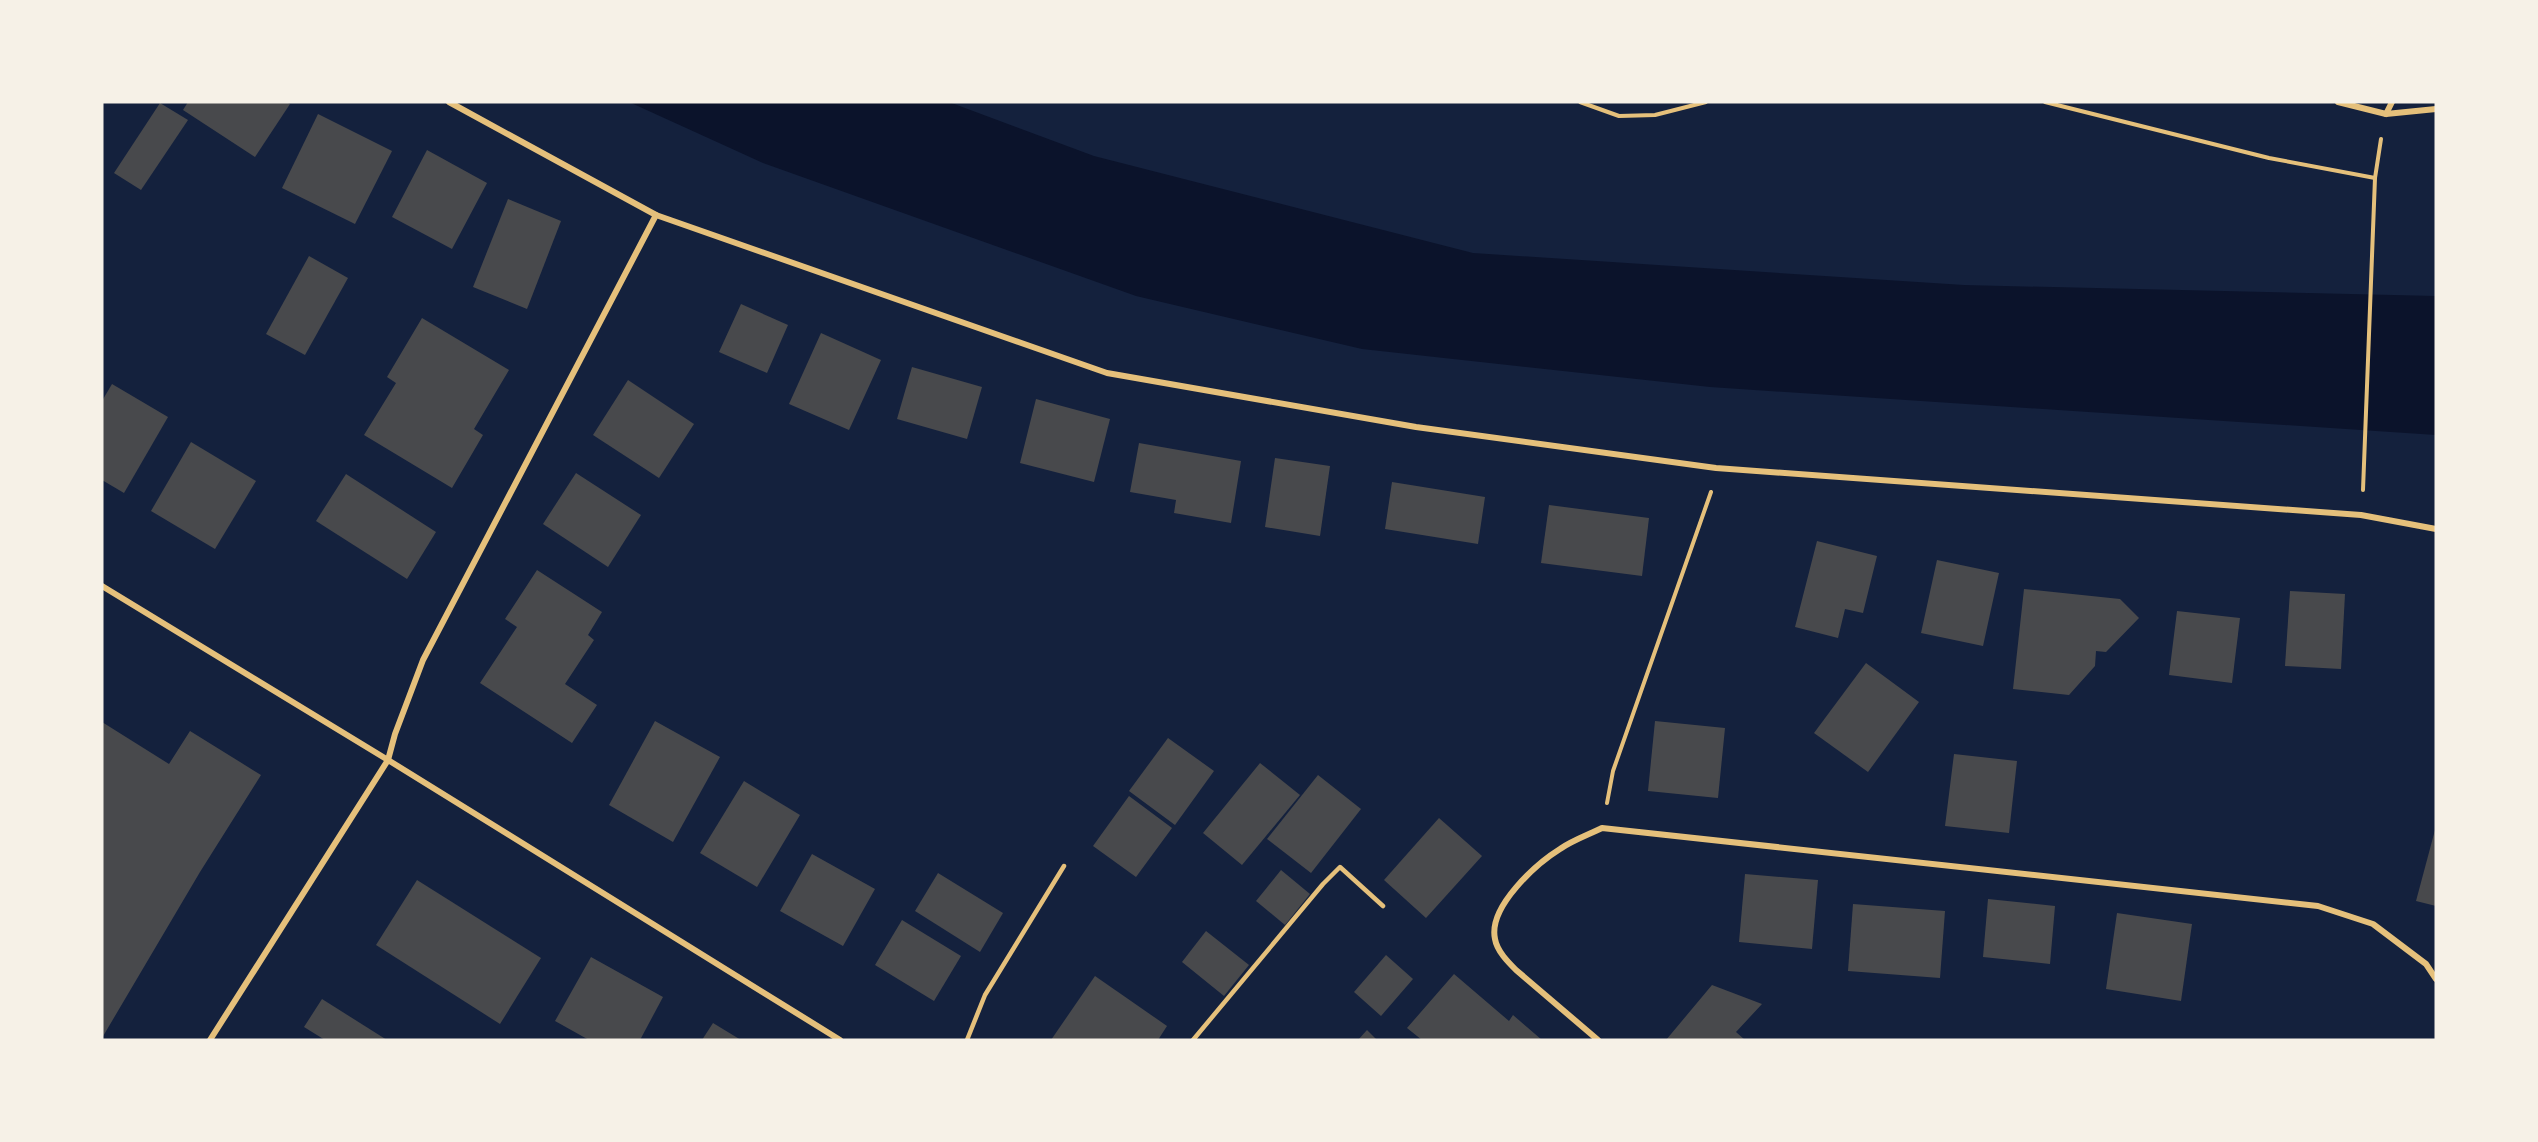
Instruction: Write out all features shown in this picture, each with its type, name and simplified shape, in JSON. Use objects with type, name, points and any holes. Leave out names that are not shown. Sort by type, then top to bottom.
[{"type":"street","points":[[449,102],[656,215],[1107,373],[1416,427],[1716,468],[2361,515],[2436,529]]},
{"type":"street","points":[[2338,102],[2386,114],[2436,109]]},
{"type":"street","points":[[2386,114],[2392,102]]},
{"type":"street","points":[[210,1040],[388,760],[395,734],[423,660],[656,215]]},
{"type":"street","points":[[102,586],[840,1040]]},
{"type":"street","points":[[1599,1040],[1516,970],[1505,958],[1495,939],[1498,913],[1513,888],[1559,849],[1602,828],[2318,906],[2373,924],[2426,964],[2436,979]]},
{"type":"lane","points":[[967,1040],[985,995],[1064,866]]},
{"type":"lane","points":[[1193,1040],[1323,884],[1340,867],[1383,906]]},
{"type":"path","points":[[1580,102],[1619,116],[1655,115],[1706,102]]},
{"type":"path","points":[[2045,102],[2270,158],[2375,178]]},
{"type":"path","points":[[2363,489],[2375,178],[2386,114]]},
{"type":"path","points":[[1602,828],[1613,771],[1711,493],[1716,468]]},
{"type":"water","points":[[629,102],[949,102],[1094,156],[1473,253],[1964,285],[2436,296],[2436,435],[1710,387],[1362,349],[1136,296],[763,163]]},
{"type":"building","points":[[188,102],[286,102],[290,104],[255,157],[183,110]]},
{"type":"building","points":[[160,103],[188,120],[141,190],[114,173]]},
{"type":"building","points":[[318,114],[392,151],[355,224],[282,188]]},
{"type":"building","points":[[427,150],[487,183],[452,249],[392,217]]},
{"type":"building","points":[[508,199],[561,221],[527,309],[473,287]]},
{"type":"building","points":[[309,256],[348,278],[305,355],[266,334]]},
{"type":"building","points":[[741,304],[788,325],[767,373],[719,352]]},
{"type":"building","points":[[422,318],[509,370],[474,429],[483,435],[452,488],[364,435],[396,383],[387,377]]},
{"type":"building","points":[[821,333],[881,360],[849,430],[789,404]]},
{"type":"building","points":[[912,367],[982,387],[967,439],[897,419]]},
{"type":"building","points":[[628,380],[694,424],[659,478],[593,435]]},
{"type":"building","points":[[112,384],[168,417],[124,493],[102,480],[102,401]]},
{"type":"building","points":[[1036,399],[1110,419],[1094,482],[1020,463]]},
{"type":"building","points":[[191,442],[256,481],[215,549],[151,511]]},
{"type":"building","points":[[1139,443],[1241,461],[1231,523],[1174,513],[1176,500],[1130,492]]},
{"type":"building","points":[[1275,458],[1330,466],[1320,536],[1265,527]]},
{"type":"building","points":[[576,473],[641,515],[608,567],[543,524]]},
{"type":"building","points":[[346,474],[436,532],[407,579],[316,521]]},
{"type":"building","points":[[1392,482],[1485,497],[1478,544],[1385,529]]},
{"type":"building","points":[[1549,505],[1649,518],[1642,576],[1541,563]]},
{"type":"building","points":[[1817,541],[1877,556],[1863,613],[1845,609],[1838,638],[1795,627]]},
{"type":"building","points":[[1937,560],[1999,573],[1983,646],[1921,633]]},
{"type":"building","points":[[537,570],[602,612],[588,635],[594,640],[565,684],[597,705],[572,743],[480,683],[517,627],[505,619]]},
{"type":"building","points":[[2024,589],[2120,599],[2139,618],[2106,652],[2096,651],[2095,666],[2069,695],[2013,689]]},
{"type":"building","points":[[2290,591],[2345,594],[2341,669],[2285,666]]},
{"type":"building","points":[[2177,611],[2240,618],[2232,683],[2169,675]]},
{"type":"building","points":[[1866,663],[1919,702],[1868,772],[1814,733]]},
{"type":"building","points":[[655,721],[720,757],[673,842],[609,805]]},
{"type":"building","points":[[1655,721],[1725,728],[1718,798],[1648,791]]},
{"type":"building","points":[[102,722],[169,764],[190,731],[261,775],[200,872],[102,1038]]},
{"type":"building","points":[[1168,738],[1214,771],[1175,825],[1129,791]]},
{"type":"building","points":[[1954,754],[2017,761],[2009,833],[1945,826]]},
{"type":"building","points":[[1260,763],[1300,795],[1242,865],[1203,833]]},
{"type":"building","points":[[1318,775],[1361,809],[1311,873],[1267,839]]},
{"type":"building","points":[[744,781],[800,815],[757,887],[700,853]]},
{"type":"building","points":[[1129,796],[1172,828],[1136,877],[1093,846]]},
{"type":"building","points":[[1439,818],[1482,856],[1426,918],[1384,880]]},
{"type":"building","points":[[2436,830],[2436,906],[2416,901]]},
{"type":"building","points":[[812,854],[875,889],[843,946],[780,911]]},
{"type":"building","points":[[1281,870],[1310,894],[1285,925],[1256,901]]},
{"type":"building","points":[[938,873],[1003,913],[980,952],[915,911]]},
{"type":"building","points":[[1745,874],[1818,880],[1812,949],[1739,942]]},
{"type":"building","points":[[417,880],[541,958],[500,1024],[376,945]]},
{"type":"building","points":[[1988,899],[2055,906],[2050,964],[1983,957]]},
{"type":"building","points":[[1853,904],[1945,911],[1940,978],[1848,971]]},
{"type":"building","points":[[2117,913],[2192,924],[2181,1001],[2106,989]]},
{"type":"building","points":[[902,920],[961,956],[934,1001],[875,965]]},
{"type":"building","points":[[1206,931],[1249,965],[1224,996],[1182,962]]},
{"type":"building","points":[[1386,955],[1413,979],[1381,1016],[1354,992]]},
{"type":"building","points":[[591,957],[663,997],[640,1040],[589,1040],[555,1021]]},
{"type":"building","points":[[1454,974],[1509,1021],[1513,1015],[1542,1040],[1422,1040],[1407,1028]]},
{"type":"building","points":[[1095,976],[1167,1026],[1158,1040],[1051,1040]]},
{"type":"building","points":[[1712,985],[1762,1004],[1736,1032],[1745,1040],[1666,1040]]},
{"type":"building","points":[[322,999],[387,1040],[325,1040],[304,1027]]},
{"type":"building","points":[[713,1023],[741,1040],[702,1040]]},
{"type":"building","points":[[1367,1030],[1377,1040],[1358,1040]]}]
